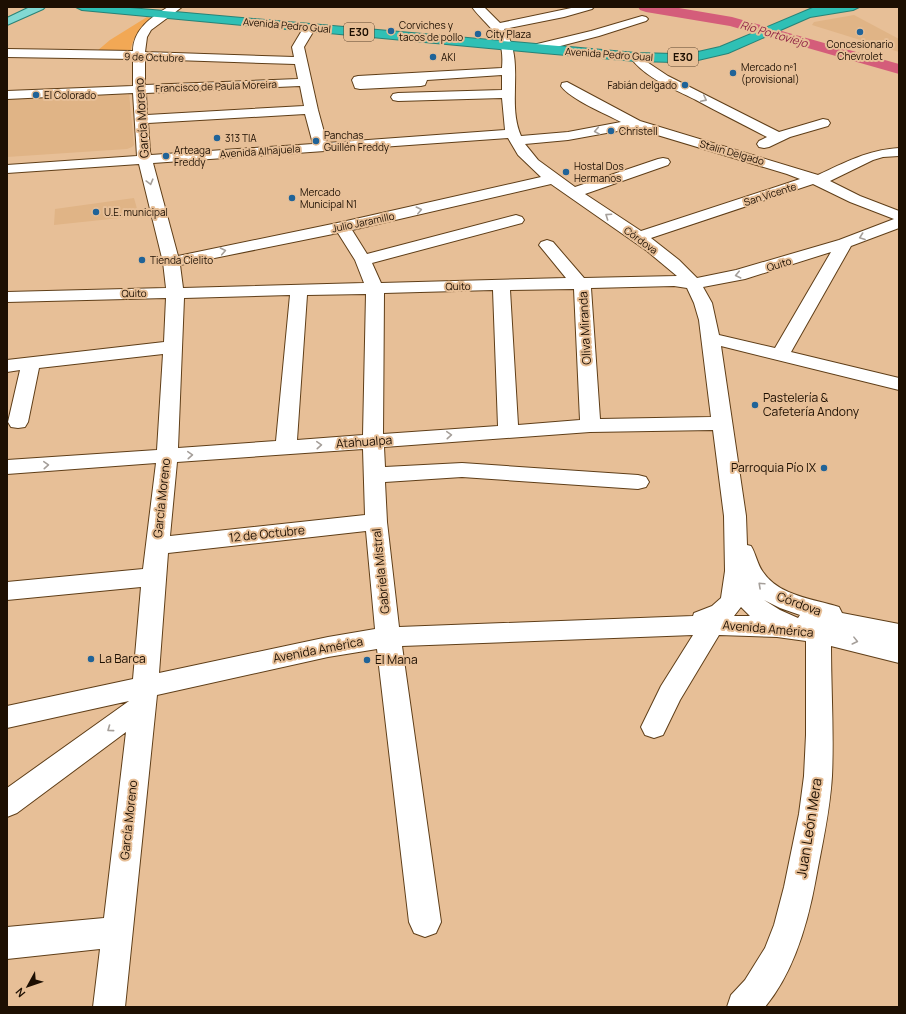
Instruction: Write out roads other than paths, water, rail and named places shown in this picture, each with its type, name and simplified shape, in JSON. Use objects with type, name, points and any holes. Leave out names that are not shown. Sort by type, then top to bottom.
[{"type":"highway","name":"Avenida Pedro Gual","points":[[82,7],[170,10],[310,27],[636,57],[689,57],[714,53],[798,18]]},
{"type":"highway","name":"E30","points":[[798,18],[824,7]]},
{"type":"highway","name":"E30","points":[[798,18],[829,10],[853,7]]},
{"type":"main road","points":[[7,22],[39,7]]},
{"type":"street","points":[[478,7],[497,27],[509,50],[508,94],[513,134]]},
{"type":"street","points":[[497,27],[564,14],[588,7]]},
{"type":"street","name":"García Moreno","points":[[109,1007],[143,696],[167,456],[175,292],[171,262],[143,156],[142,119],[139,89],[139,47],[144,33],[152,23],[170,10]]},
{"type":"street","points":[[537,48],[595,34],[642,19]]},
{"type":"street","points":[[310,27],[299,45],[311,110],[320,144]]},
{"type":"street","name":"9 de Octubre","points":[[7,53],[301,62]]},
{"type":"street","points":[[636,57],[642,65],[660,77],[778,137]]},
{"type":"street","points":[[420,76],[508,71]]},
{"type":"street","name":"Francisco de Paula Moreira","points":[[7,95],[306,82]]},
{"type":"street","name":"Stalin Delgado","points":[[567,86],[583,97],[635,124],[744,156],[816,180],[855,200],[899,216]]},
{"type":"street","points":[[384,98],[508,94]]},
{"type":"street","points":[[142,119],[311,110]]},
{"type":"street","points":[[744,156],[778,137],[823,123]]},
{"type":"street","name":"Avenida Alhajuela","points":[[7,169],[143,156],[320,144],[513,134],[568,136],[635,124]]},
{"type":"street","name":"Córdova","points":[[513,134],[533,163],[573,193],[639,237],[668,259],[704,306],[711,338],[721,423],[735,517],[746,560],[752,575],[761,586],[784,600],[895,639]]},
{"type":"street","name":"San Vicente","points":[[639,237],[816,180],[868,157],[882,153],[899,152]]},
{"type":"street","name":"Avenida Alhajuela","points":[[7,161],[143,156]]},
{"type":"street","points":[[573,193],[662,162]]},
{"type":"street","name":"Julio Jaramillo","points":[[171,262],[342,227],[554,179]]},
{"type":"street","points":[[362,260],[506,212],[486,195]]},
{"type":"street","name":"Quito","points":[[7,296],[299,291],[580,283],[688,284],[762,269],[845,243],[899,223]]},
{"type":"street","name":"Gabriela Mistral","points":[[342,227],[362,260],[375,288],[373,441],[376,522],[388,637],[425,922]]},
{"type":"street","points":[[780,355],[845,243]]},
{"type":"street","name":"Oliva Miranda","points":[[547,245],[580,283],[590,426]]},
{"type":"street","points":[[501,285],[508,431]]},
{"type":"street","points":[[286,448],[299,291]]},
{"type":"street","points":[[711,338],[899,384]]},
{"type":"street","points":[[7,366],[172,347]]},
{"type":"street","points":[[18,422],[31,363]]},
{"type":"street","name":"Atahualpa","points":[[7,467],[508,431],[590,426],[721,423]]},
{"type":"street","points":[[374,475],[462,470],[638,482]]},
{"type":"street","name":"Córdova","points":[[735,517],[736,556],[739,580],[744,593],[754,606],[769,616],[818,633]]},
{"type":"street","name":"12 de Octubre","points":[[157,546],[376,522]]},
{"type":"street","points":[[654,727],[707,622],[723,612],[733,600],[736,556]]},
{"type":"street","points":[[7,591],[154,577]]},
{"type":"street","name":"Avenida América","points":[[7,717],[143,696],[347,644],[388,637],[635,627],[769,616],[830,620],[895,639]]},
{"type":"street","name":"Avenida América","points":[[707,622],[895,639]]},
{"type":"street","name":"Juan León Mera","points":[[743,1007],[759,988],[779,955],[793,916],[801,879],[816,797],[819,761],[818,633]]},
{"type":"street","points":[[7,804],[143,696]]},
{"type":"street","points":[[7,943],[117,932]]},
{"type":"waterway","name":"Río Portoviejo","points":[[646,7],[732,22],[899,69]]},
{"type":"place","name":"Corviches y tacos de pollo","points":[[391,31]]},
{"type":"place","name":"Concesionario Chevrolet","points":[[860,32]]},
{"type":"place","name":"City Plaza","points":[[478,34]]},
{"type":"place","name":"AKI","points":[[433,57]]},
{"type":"place","name":"Mercado nº1 (provisional)","points":[[733,73]]},
{"type":"place","name":"Fabián delgado","points":[[685,85]]},
{"type":"place","name":"El Colorado","points":[[36,95]]},
{"type":"place","name":"Christell","points":[[611,131]]},
{"type":"place","name":"313 TIA","points":[[217,138]]},
{"type":"place","name":"Panchas Guillén Freddy","points":[[316,141]]},
{"type":"place","name":"Arteaga Freddy","points":[[166,156]]},
{"type":"place","name":"Hostal Dos Hermanos","points":[[566,172]]},
{"type":"place","name":"Mercado Municipal N1","points":[[292,198]]},
{"type":"place","name":"U.E. municipal","points":[[96,212]]},
{"type":"place","name":"Tienda Cielito","points":[[142,260]]},
{"type":"place","name":"Pastelería & Cafetería Andony","points":[[755,405]]},
{"type":"place","name":"Parroquia Pío IX","points":[[824,468]]},
{"type":"place","name":"La Barca","points":[[91,659]]},
{"type":"place","name":"El Mana","points":[[367,660]]}]
